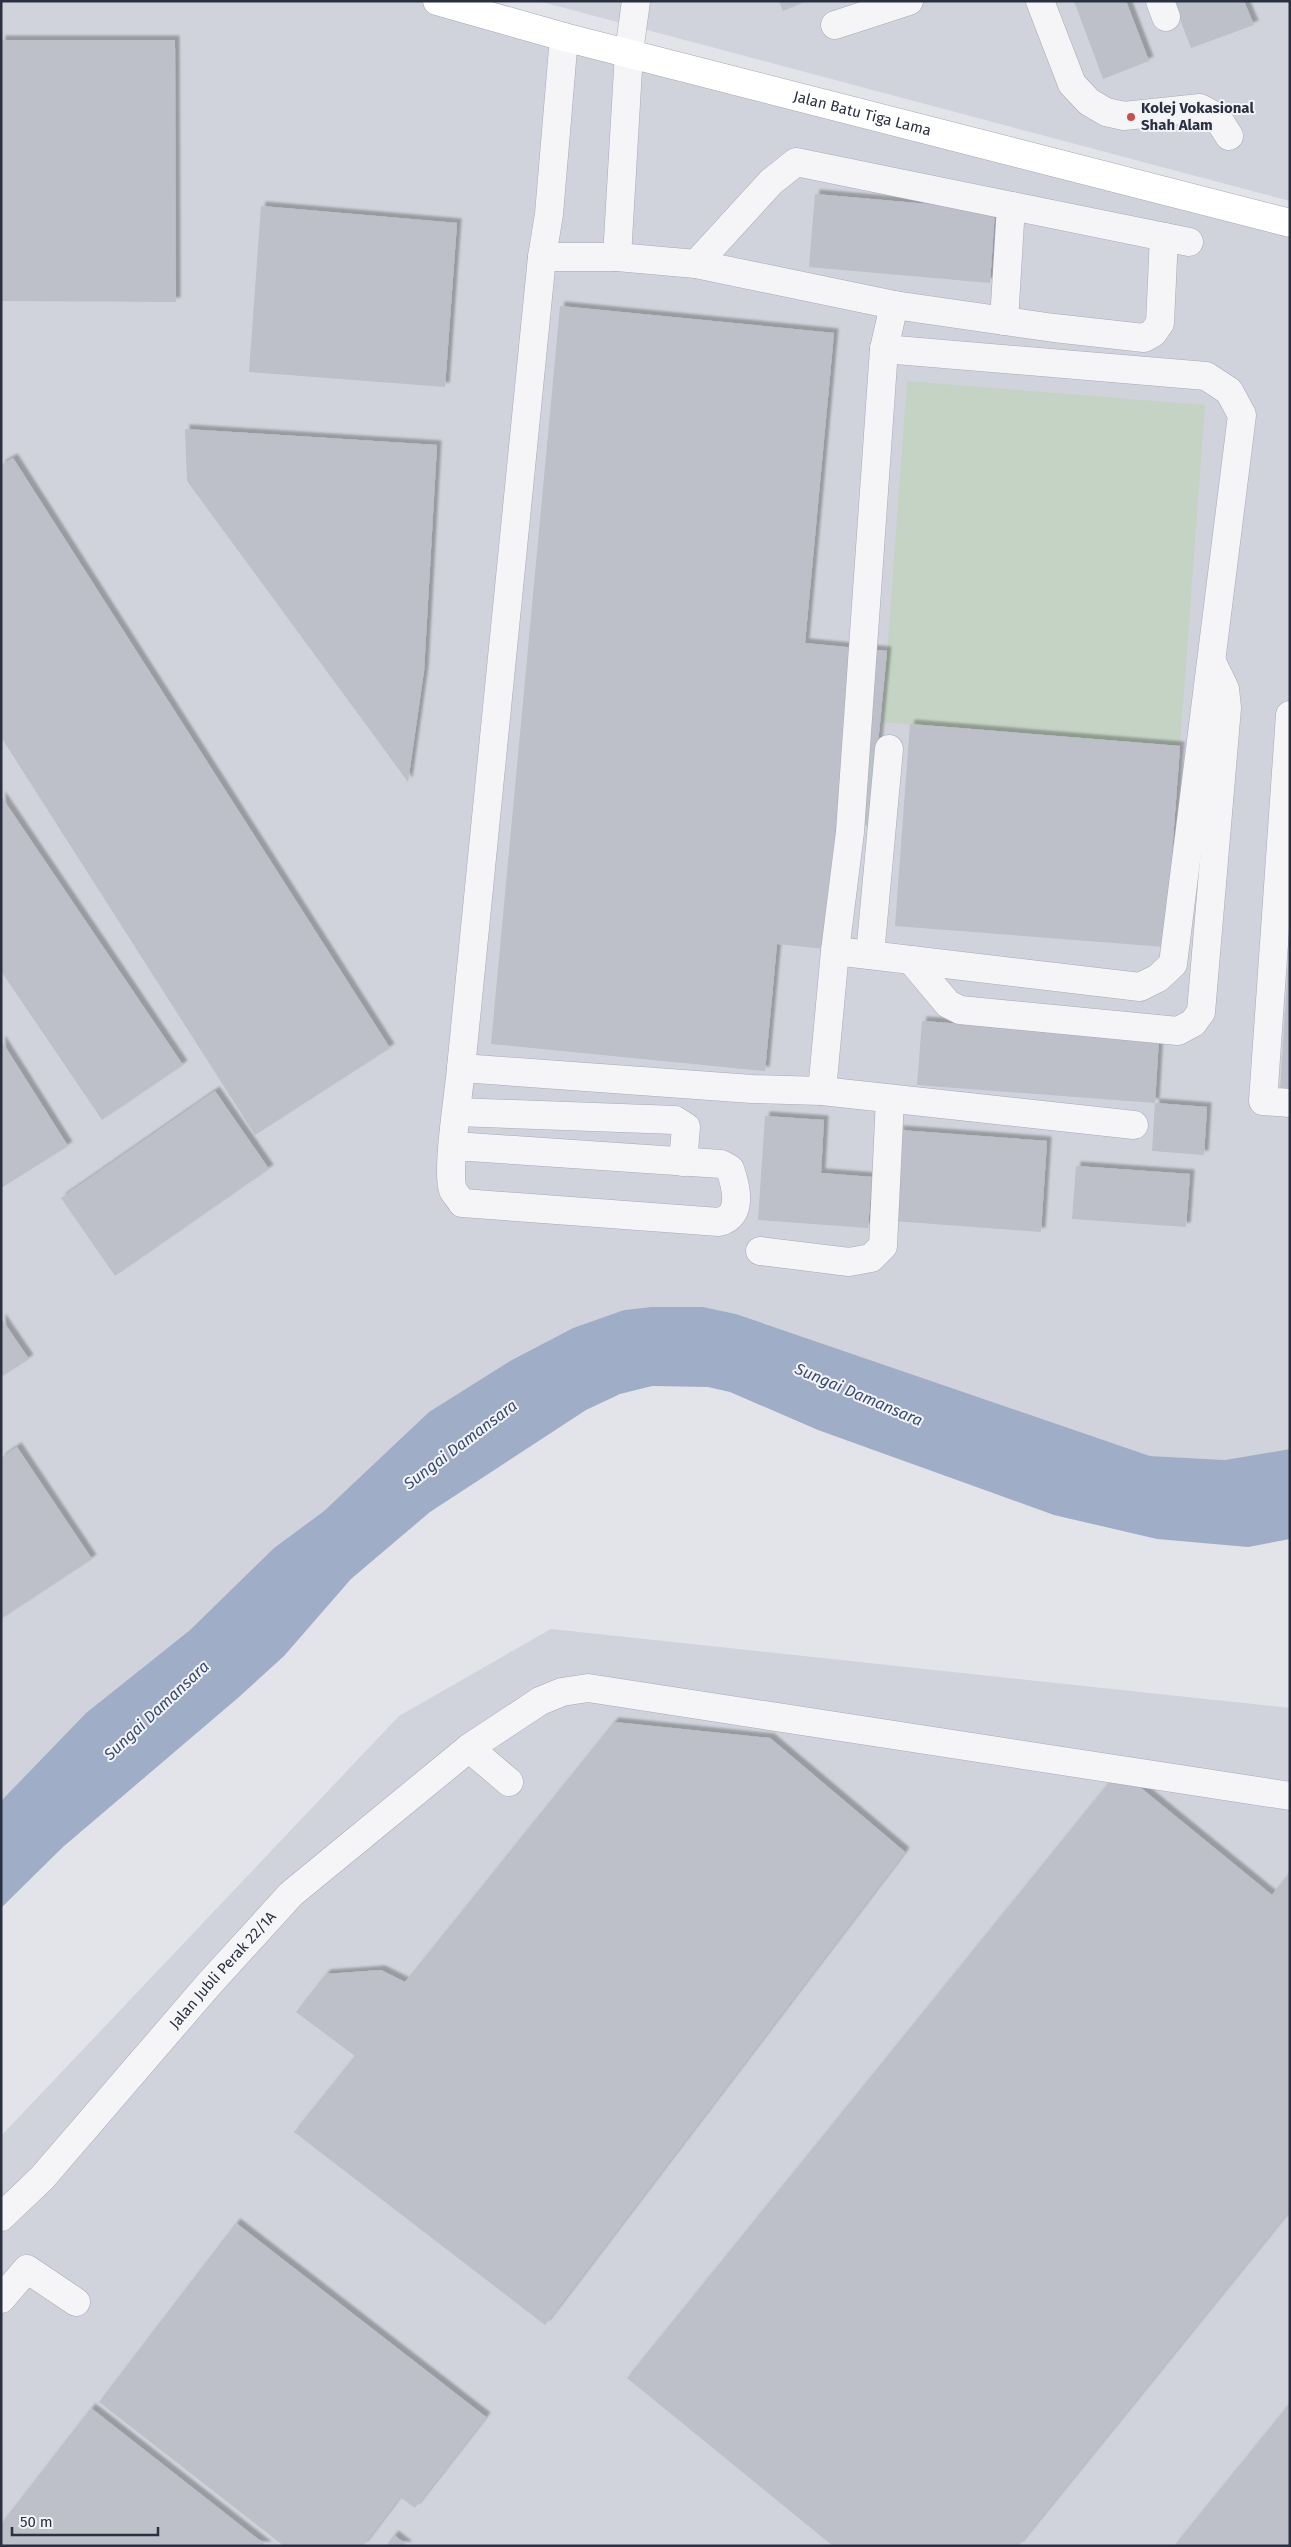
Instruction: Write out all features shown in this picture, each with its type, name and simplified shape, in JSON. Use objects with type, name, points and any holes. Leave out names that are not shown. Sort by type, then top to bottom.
[{"type":"main road","name":"Jalan Batu Tiga Lama","points":[[437,1],[564,37],[629,52],[1290,223]]},
{"type":"lane","points":[[618,257],[629,52],[636,1]]},
{"type":"lane","points":[[835,25],[909,1]]},
{"type":"lane","points":[[1040,1],[1072,84],[1090,102],[1106,112],[1124,116],[1200,108],[1218,117],[1229,136]]},
{"type":"lane","points":[[454,1146],[721,1164],[730,1169],[737,1196],[734,1212],[726,1221],[719,1222],[462,1203],[453,1191],[451,1175],[461,1068],[542,257],[548,214],[564,37]]},
{"type":"lane","points":[[542,257],[618,257],[696,264],[894,305],[1144,338],[1153,333],[1160,323],[1177,240],[796,162],[771,182],[696,264]]},
{"type":"lane","points":[[1004,321],[1012,206]]},
{"type":"lane","points":[[822,1091],[835,950],[850,832],[884,349],[894,305]]},
{"type":"lane","points":[[835,950],[1140,987],[1158,978],[1173,964],[1242,415],[1229,392],[1206,376],[884,349]]},
{"type":"lane","points":[[911,960],[948,1004],[960,1010],[1178,1031],[1193,1023],[1201,1012],[1227,708],[1225,690],[1211,660]]},
{"type":"lane","points":[[1290,715],[1263,1101],[1290,1103]]},
{"type":"lane","points":[[870,955],[889,748]]},
{"type":"lane","points":[[461,1068],[752,1089],[822,1091],[1134,1125]]},
{"type":"lane","points":[[760,1251],[849,1262],[871,1258],[883,1246],[890,1099]]},
{"type":"lane","points":[[457,1112],[675,1120],[686,1127],[683,1162]]},
{"type":"lane","name":"Jalan Jubli Perak 22/1A","points":[[1,2218],[42,2178],[208,1984],[292,1894],[469,1748],[540,1702],[562,1692],[588,1688],[1290,1796]]},
{"type":"lane","points":[[469,1748],[509,1782]]},
{"type":"lane","points":[[1,2299],[27,2269],[76,2302]]},
{"type":"shaded area","points":[[1,1],[463,1],[1290,236],[1290,1449],[1225,1460],[1150,1456],[736,1314],[703,1307],[651,1307],[624,1310],[573,1328],[510,1361],[429,1412],[324,1511],[274,1548],[190,1630],[86,1713],[1,1801]]},
{"type":"shaded area","name":"Kolej Vokasional Shah Alam","points":[[538,1],[1290,1],[1290,201]]},
{"type":"shaded area","points":[[551,1629],[1290,1708],[1290,2546],[1,2546],[1,2136],[399,1716]]},
{"type":"green space","points":[[907,381],[1205,405],[1180,746],[882,722]]},
{"type":"water","name":"Sungai Damansara","points":[[651,1307],[703,1307],[736,1314],[1150,1456],[1225,1460],[1290,1449],[1290,1539],[1248,1547],[1157,1539],[1054,1515],[818,1430],[730,1392],[708,1387],[652,1386],[620,1394],[586,1410],[430,1512],[351,1579],[284,1656],[239,1697],[63,1847],[1,1908],[1,1801],[86,1713],[190,1630],[274,1548],[324,1511],[429,1412],[510,1361],[573,1328],[624,1310]]},
{"type":"building","points":[[779,1],[807,1],[783,11]]},
{"type":"building","points":[[1074,1],[1126,1],[1149,61],[1103,79]]},
{"type":"building","points":[[1173,1],[1244,1],[1254,25],[1191,48]]},
{"type":"building","points":[[1,40],[175,40],[176,302],[1,301]]},
{"type":"building","points":[[815,194],[995,210],[990,283],[809,267]]},
{"type":"building","points":[[261,206],[457,223],[445,387],[249,372]]},
{"type":"building","points":[[560,306],[834,333],[805,643],[887,651],[870,826],[836,822],[825,949],[777,944],[765,1071],[491,1044]]},
{"type":"building","points":[[185,429],[437,445],[424,671],[408,782],[187,481]]},
{"type":"building","points":[[13,458],[390,1048],[255,1135],[1,737],[1,465]]},
{"type":"building","points":[[910,724],[1180,746],[1165,947],[895,926]]},
{"type":"building","points":[[1,796],[183,1065],[102,1120],[1,971]]},
{"type":"building","points":[[1288,965],[1290,965],[1290,1092],[1280,1091]]},
{"type":"building","points":[[922,1021],[1159,1038],[1155,1103],[917,1085]]},
{"type":"building","points":[[1,1040],[68,1146],[1,1188]]},
{"type":"building","points":[[215,1091],[269,1169],[115,1276],[61,1198]]},
{"type":"building","points":[[1155,1103],[1207,1107],[1204,1155],[1152,1151]]},
{"type":"building","points":[[765,1116],[824,1120],[821,1173],[872,1177],[868,1228],[758,1220]]},
{"type":"building","points":[[899,1130],[1047,1141],[1041,1232],[893,1221]]},
{"type":"building","points":[[1076,1166],[1190,1174],[1186,1227],[1072,1219]]},
{"type":"building","points":[[1,1318],[29,1359],[1,1377]]},
{"type":"building","points":[[17,1447],[92,1559],[1,1619],[1,1458]]},
{"type":"building","points":[[614,1722],[770,1738],[905,1852],[545,2325],[294,2132],[355,2056],[296,2012],[326,1974],[381,1970],[405,1982]]},
{"type":"building","points":[[1119,1770],[1272,1895],[1290,1872],[1290,2210],[1018,2546],[833,2546],[627,2378]]},
{"type":"building","points":[[236,2223],[486,2417],[415,2508],[400,2497],[363,2546],[284,2546],[99,2402]]},
{"type":"building","points":[[1290,2403],[1290,2546],[1174,2546]]},
{"type":"building","points":[[91,2408],[267,2546],[1,2546],[1,2524]]},
{"type":"building","points":[[394,2535],[408,2546],[386,2546]]},
{"type":"place","name":"Kolej Vokasional Shah Alam","points":[[1131,117]]}]
